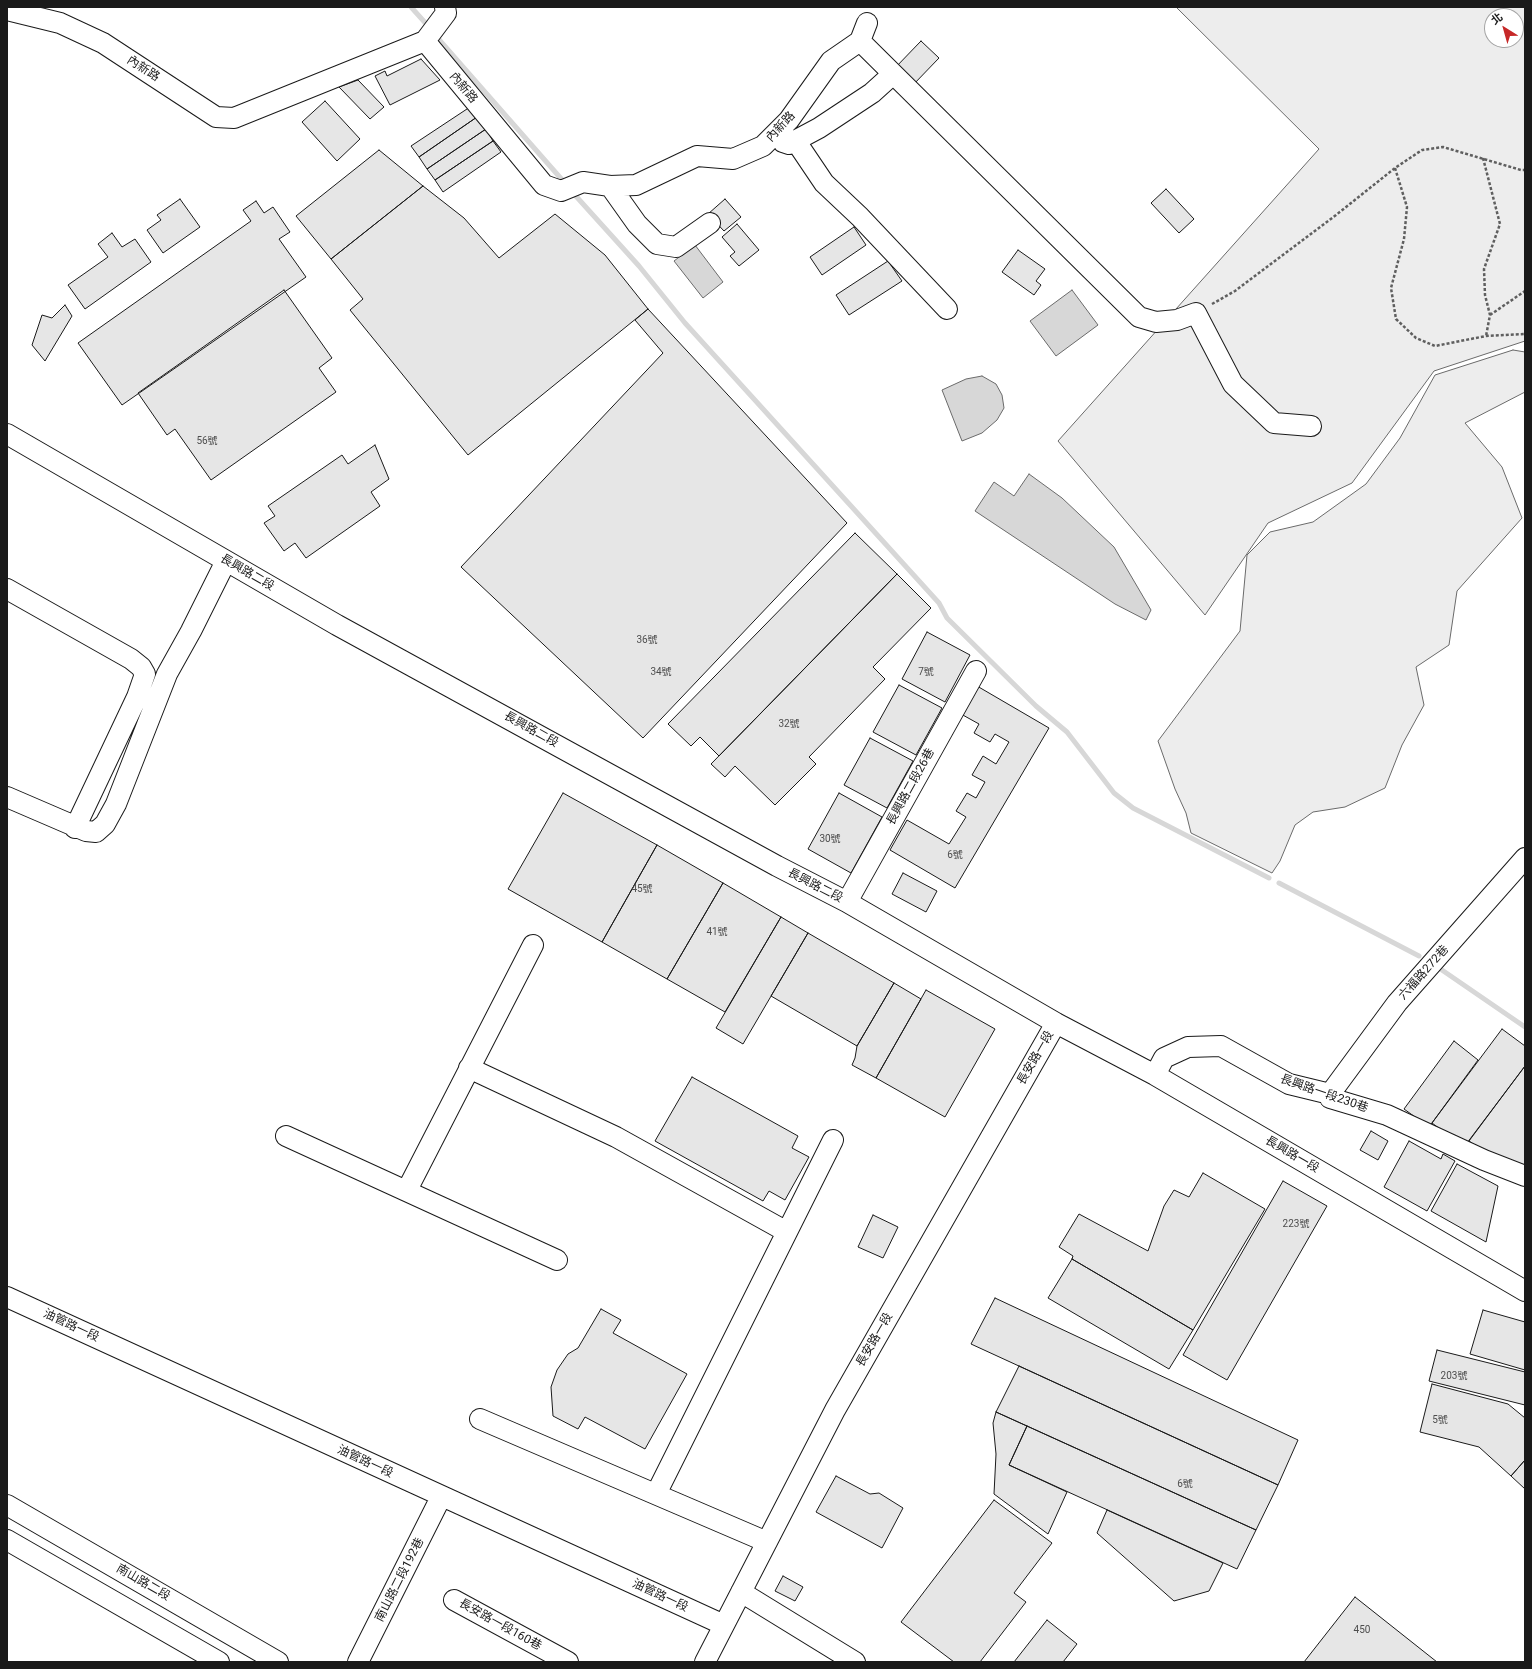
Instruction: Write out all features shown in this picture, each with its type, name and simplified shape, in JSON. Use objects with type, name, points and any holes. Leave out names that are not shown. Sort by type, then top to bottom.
[{"type":"street","points":[[425,41],[446,13],[445,7]]},
{"type":"street","name":"內新路","points":[[7,10],[60,23],[103,43],[216,117],[234,118],[425,41],[544,185],[561,191],[583,182],[610,186],[636,185],[697,156],[733,159],[763,146],[789,120],[831,61],[860,42]]},
{"type":"street","points":[[867,23],[860,42],[1139,317],[1156,322],[1177,320],[1196,313],[1233,384],[1274,423],[1311,426]]},
{"type":"street","points":[[769,140],[789,144],[819,128],[872,93],[893,74]]},
{"type":"street","points":[[795,140],[824,183],[860,217],[947,309]]},
{"type":"street","points":[[610,186],[637,224],[657,244],[676,247],[710,223]]},
{"type":"street","name":"長興路二段","points":[[7,434],[337,625],[770,862],[847,902],[1056,1023]]},
{"type":"street","points":[[7,798],[75,828],[96,832],[105,824],[116,804],[167,674],[191,631],[226,561]]},
{"type":"street","points":[[7,589],[132,659],[141,667],[145,674],[137,697],[75,828]]},
{"type":"street","name":"長興路二段26巷","points":[[847,902],[976,671]]},
{"type":"street","name":"六福路272巷","points":[[1330,1094],[1397,1004],[1525,858]]},
{"type":"street","points":[[407,1190],[532,945]]},
{"type":"street","name":"長興路一段","points":[[1056,1023],[1155,1075],[1525,1291]]},
{"type":"street","name":"長安路一段","points":[[705,1662],[835,1410],[1056,1023]]},
{"type":"street","name":"長興路一段230巷","points":[[1155,1075],[1164,1058],[1188,1047],[1221,1046],[1289,1084],[1330,1094],[1330,1098],[1387,1115],[1484,1160],[1525,1176]]},
{"type":"street","points":[[469,1068],[616,1138],[787,1232]]},
{"type":"street","points":[[286,1136],[407,1190],[557,1260]]},
{"type":"street","points":[[656,1494],[833,1140]]},
{"type":"street","name":"油管路一段","points":[[7,1297],[724,1626]]},
{"type":"street","points":[[480,1419],[767,1542]]},
{"type":"street","name":"南山路二段192巷","points":[[358,1662],[441,1497]]},
{"type":"street","name":"南山路二段","points":[[7,1505],[278,1662]]},
{"type":"street","points":[[7,1540],[219,1662]]},
{"type":"street","points":[[741,1592],[855,1662]]},
{"type":"street","name":"長安路一段160巷","points":[[454,1600],[568,1662]]},
{"type":"path","points":[[1196,313],[1235,291],[1336,215],[1394,168],[1422,150],[1443,147],[1525,170]]},
{"type":"path","points":[[1483,157],[1500,224],[1484,269],[1485,295],[1490,315],[1486,336]]},
{"type":"path","points":[[1394,168],[1407,207],[1404,239],[1391,288],[1396,319],[1416,338],[1435,346],[1486,336],[1525,334]]},
{"type":"path","points":[[1490,315],[1525,291]]},
{"type":"shaded area","points":[[1176,7],[1525,7],[1525,341],[1434,371],[1352,483],[1268,523],[1205,615],[1058,441],[1319,149]]},
{"type":"shaded area","points":[[695,245],[723,282],[703,298],[674,261]]},
{"type":"shaded area","points":[[1072,290],[1098,325],[1056,356],[1030,321]]},
{"type":"shaded area","points":[[1513,350],[1525,352],[1525,392],[1465,423],[1502,467],[1522,518],[1457,591],[1449,645],[1416,667],[1424,705],[1402,745],[1385,788],[1345,807],[1313,812],[1295,825],[1280,861],[1272,873],[1191,833],[1186,813],[1175,789],[1158,741],[1240,631],[1247,555],[1270,532],[1313,522],[1366,484],[1400,438],[1435,375]]},
{"type":"shaded area","points":[[982,376],[996,384],[1002,395],[1004,408],[997,420],[982,433],[962,441],[942,390],[966,379]]},
{"type":"shaded area","points":[[1029,474],[1062,498],[1114,547],[1151,610],[1146,620],[1115,604],[975,511],[994,482],[1014,496]]},
{"type":"building","points":[[921,41],[939,58],[912,86],[894,69]]},
{"type":"building","points":[[421,59],[440,80],[390,105],[375,76],[385,71],[387,76]]},
{"type":"building","points":[[358,80],[384,107],[370,119],[339,87]]},
{"type":"building","points":[[325,101],[360,139],[337,161],[302,122]]},
{"type":"building","points":[[470,107],[477,117],[419,157],[411,146]]},
{"type":"building","points":[[477,117],[486,129],[427,169],[419,157]]},
{"type":"building","points":[[486,129],[493,141],[435,180],[427,169]]},
{"type":"building","points":[[493,141],[501,152],[443,192],[435,180]]},
{"type":"building","points":[[379,150],[423,186],[331,259],[296,216]]},
{"type":"building","points":[[423,186],[464,218],[499,258],[555,214],[605,255],[648,309],[468,455],[350,310],[363,299],[331,259]]},
{"type":"building","points":[[1166,189],[1194,219],[1179,233],[1151,203]]},
{"type":"building","points":[[180,199],[200,227],[163,253],[147,230],[161,220],[157,215]]},
{"type":"building","points":[[725,199],[741,217],[724,231],[708,214]]},
{"type":"building","points":[[256,201],[264,213],[273,207],[290,232],[279,239],[306,277],[122,405],[78,343],[251,221],[243,210]]},
{"type":"building","points":[[737,224],[759,250],[739,266],[730,256],[735,252],[722,237]]},
{"type":"building","points":[[854,227],[866,245],[822,275],[810,257]]},
{"type":"building","points":[[112,233],[122,247],[135,239],[151,262],[85,309],[68,285],[108,257],[98,244]]},
{"type":"building","points":[[1018,250],[1045,269],[1036,281],[1041,285],[1034,295],[1002,272]]},
{"type":"building","points":[[888,261],[902,281],[849,315],[836,295]]},
{"type":"building","points":[[284,290],[332,358],[319,368],[336,392],[211,480],[175,429],[167,435],[138,393]]},
{"type":"building","points":[[65,305],[72,316],[45,361],[32,345],[42,315],[52,318]]},
{"type":"building","points":[[648,309],[847,523],[643,738],[461,567],[663,353],[635,320]]},
{"type":"building","points":[[375,445],[389,479],[371,492],[380,506],[306,558],[295,543],[284,551],[264,523],[275,516],[268,506],[342,455],[348,464]]},
{"type":"building","points":[[855,533],[897,574],[719,756],[700,737],[691,746],[668,724]]},
{"type":"building","points":[[897,574],[931,608],[873,667],[885,679],[809,757],[816,764],[775,805],[735,766],[725,777],[711,764]]},
{"type":"building","points":[[927,632],[970,655],[945,702],[902,679]]},
{"type":"building","points":[[899,685],[942,708],[916,755],[873,732]]},
{"type":"building","points":[[977,686],[1049,728],[955,888],[890,850],[907,820],[949,844],[966,817],[956,811],[967,793],[976,798],[985,782],[972,775],[983,756],[996,764],[1009,742],[995,734],[990,742],[974,733],[979,724],[961,714]]},
{"type":"building","points":[[870,738],[913,761],[887,808],[844,785]]},
{"type":"building","points":[[563,793],[657,845],[602,942],[508,889]]},
{"type":"building","points":[[839,793],[882,817],[851,873],[808,849]]},
{"type":"building","points":[[657,845],[723,883],[667,979],[602,942]]},
{"type":"building","points":[[903,873],[937,891],[926,912],[892,894]]},
{"type":"building","points":[[723,883],[781,917],[725,1012],[667,979]]},
{"type":"building","points":[[781,917],[808,933],[743,1044],[716,1028]]},
{"type":"building","points":[[808,933],[894,983],[857,1046],[771,996]]},
{"type":"building","points":[[894,983],[921,999],[876,1078],[852,1065],[857,1046]]},
{"type":"building","points":[[926,990],[995,1029],[945,1117],[876,1078]]},
{"type":"building","points":[[1502,1029],[1525,1046],[1525,1066],[1464,1147],[1432,1123]]},
{"type":"building","points":[[1454,1041],[1478,1060],[1429,1127],[1404,1109]]},
{"type":"building","points":[[1525,1066],[1525,1168],[1500,1164],[1469,1141]]},
{"type":"building","points":[[692,1077],[798,1136],[792,1148],[809,1157],[785,1200],[769,1191],[763,1201],[655,1141]]},
{"type":"building","points":[[1371,1131],[1388,1141],[1378,1160],[1360,1150]]},
{"type":"building","points":[[1409,1141],[1441,1159],[1443,1154],[1455,1161],[1427,1211],[1384,1187]]},
{"type":"building","points":[[1457,1164],[1498,1186],[1486,1242],[1431,1211]]},
{"type":"building","points":[[1203,1173],[1265,1209],[1193,1330],[1072,1259],[1073,1256],[1059,1247],[1079,1214],[1148,1251],[1164,1206],[1174,1190],[1189,1197]]},
{"type":"building","points":[[1283,1181],[1327,1206],[1227,1380],[1183,1355]]},
{"type":"building","points":[[873,1215],[898,1227],[883,1258],[858,1247]]},
{"type":"building","points":[[1072,1259],[1193,1330],[1169,1369],[1048,1298]]},
{"type":"building","points":[[995,1298],[1298,1440],[1278,1485],[971,1344]]},
{"type":"building","points":[[601,1309],[621,1320],[613,1333],[687,1374],[645,1449],[585,1417],[578,1429],[553,1416],[551,1387],[557,1370],[568,1354],[578,1348]]},
{"type":"building","points":[[1483,1310],[1525,1322],[1525,1370],[1470,1354]]},
{"type":"building","points":[[1437,1350],[1525,1372],[1525,1405],[1429,1381]]},
{"type":"building","points":[[1019,1366],[1278,1485],[1256,1530],[996,1412]]},
{"type":"building","points":[[1432,1384],[1508,1404],[1525,1418],[1525,1460],[1511,1476],[1479,1447],[1420,1432]]},
{"type":"building","points":[[996,1412],[1027,1426],[1009,1465],[1067,1492],[1048,1534],[994,1494],[996,1454],[993,1423]]},
{"type":"building","points":[[1027,1426],[1256,1530],[1237,1569],[1009,1465]]},
{"type":"building","points":[[1525,1460],[1525,1489],[1511,1476]]},
{"type":"building","points":[[836,1476],[870,1494],[879,1493],[903,1508],[882,1548],[816,1512]]},
{"type":"building","points":[[994,1500],[1052,1543],[1014,1593],[1026,1602],[980,1662],[954,1662],[901,1622]]},
{"type":"building","points":[[1107,1510],[1223,1563],[1209,1591],[1174,1601],[1097,1533]]},
{"type":"building","points":[[783,1576],[803,1587],[795,1601],[775,1591]]},
{"type":"building","points":[[1355,1597],[1437,1662],[1304,1662]]},
{"type":"building","points":[[1047,1620],[1077,1644],[1063,1662],[1014,1662]]},
{"type":"waterway","points":[[411,7],[429,27]]},
{"type":"waterway","points":[[435,35],[564,182]]},
{"type":"waterway","points":[[574,194],[639,266],[685,323],[939,603],[947,618],[1036,706],[1067,732],[1114,793],[1133,808],[1269,878]]},
{"type":"waterway","points":[[1279,883],[1419,956]]},
{"type":"waterway","points":[[1439,968],[1525,1027]]}]
